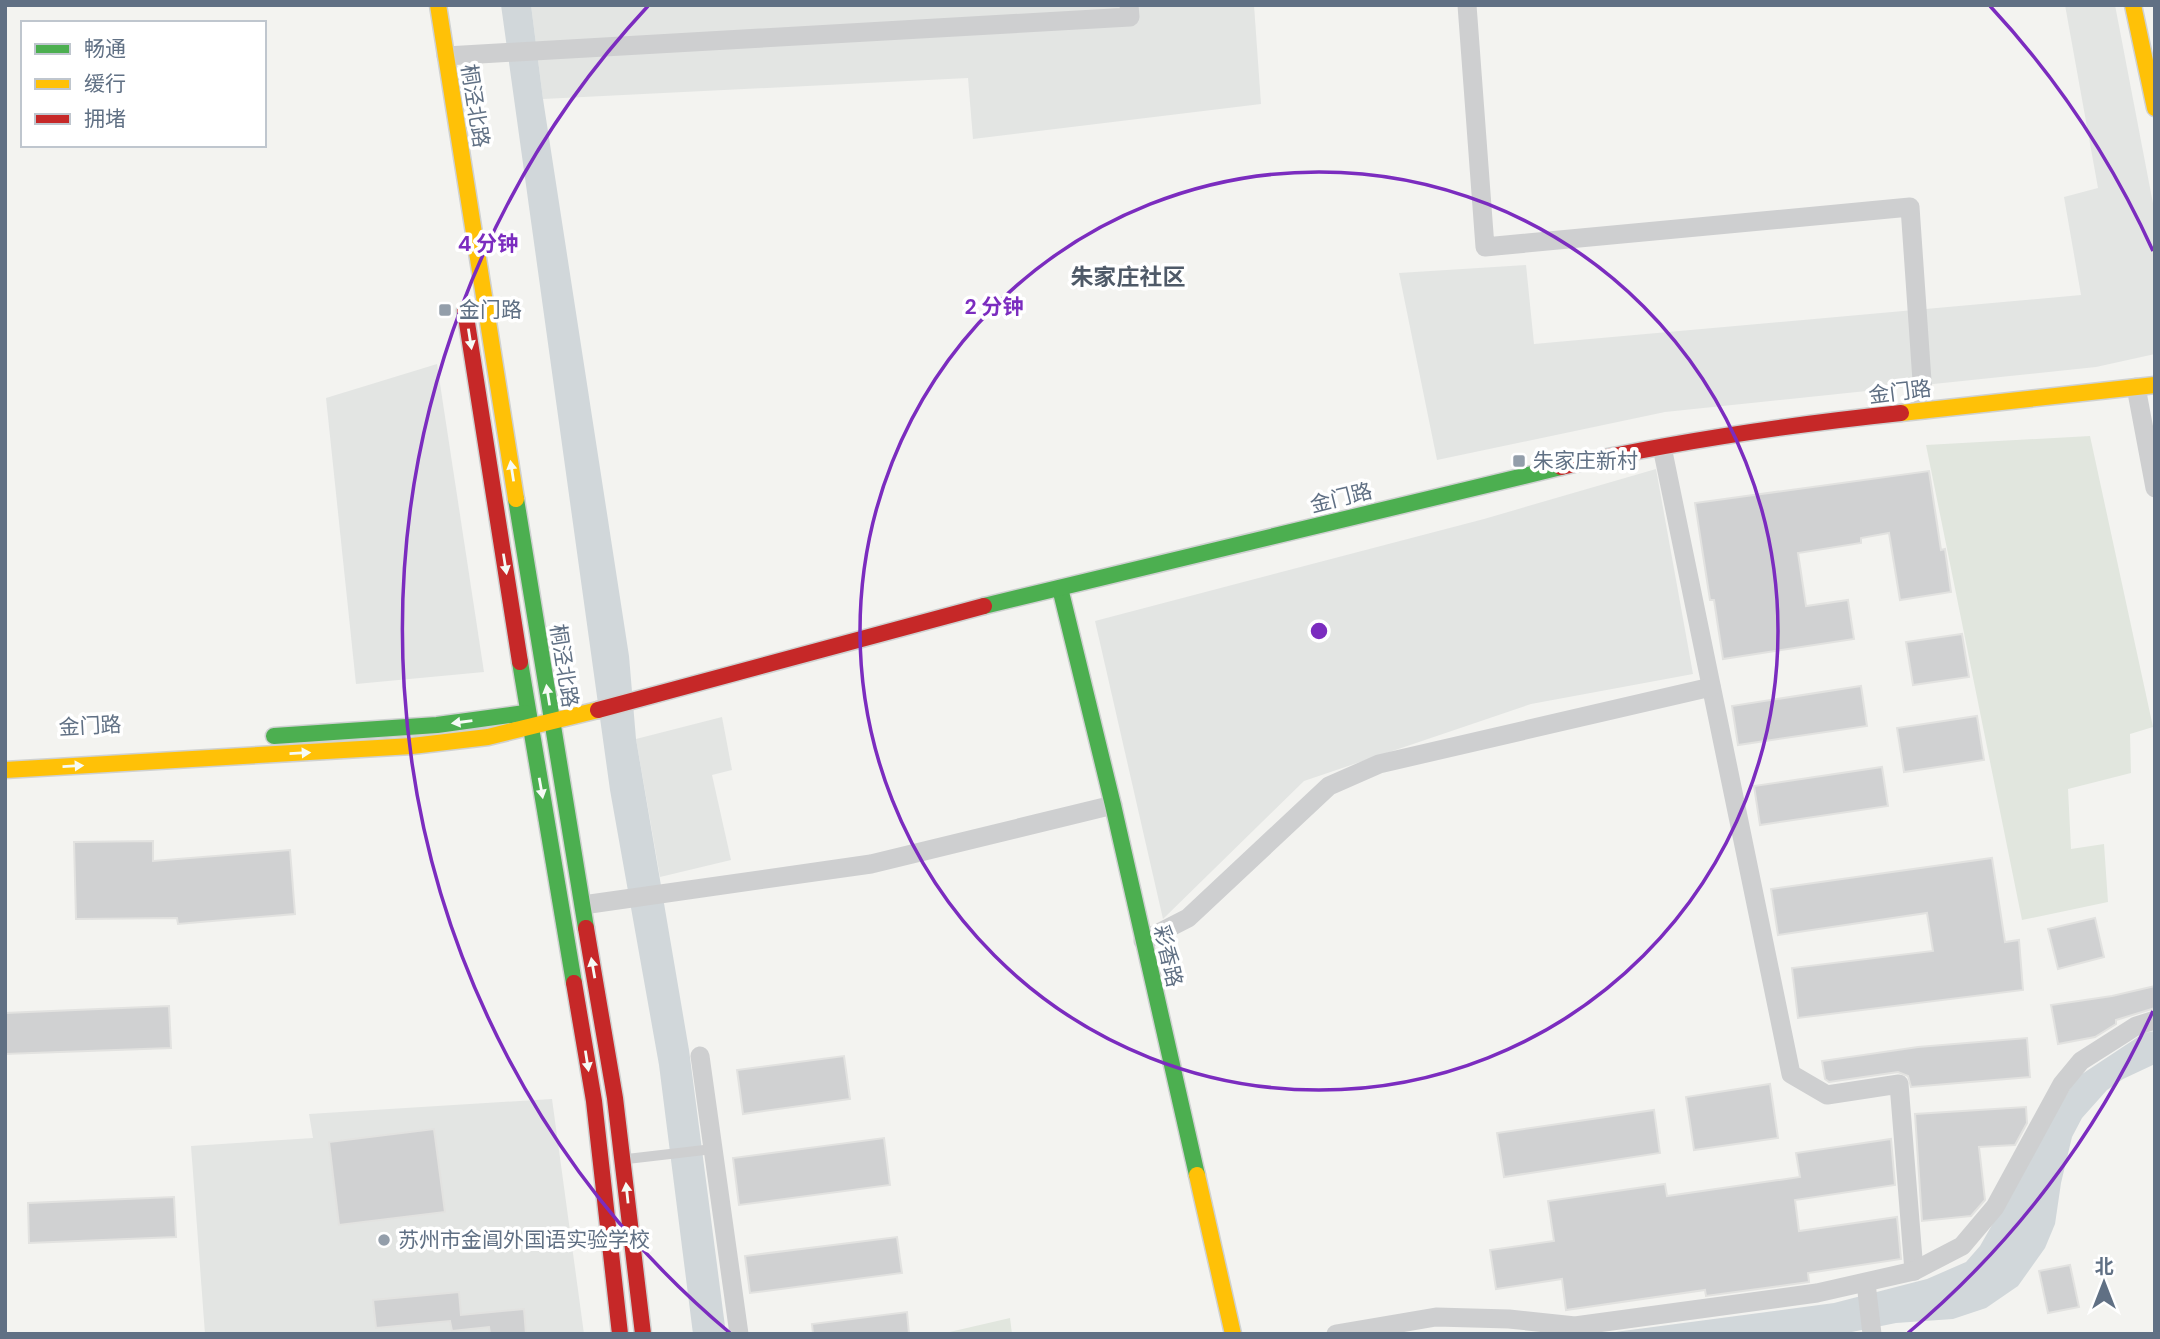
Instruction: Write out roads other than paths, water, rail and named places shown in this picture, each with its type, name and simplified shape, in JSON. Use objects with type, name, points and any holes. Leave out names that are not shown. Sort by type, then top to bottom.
[{"type":"main road","name":"桐泾北路","points":[[438,5],[624,1160],[643,1334]]},
{"type":"main road","points":[[2133,5],[2155,108]]},
{"type":"main road","name":"桐泾北路","points":[[462,291],[594,1101],[620,1334]]},
{"type":"main road","name":"金门路","points":[[552,723],[917,622],[1486,484],[1662,447],[1764,430],[2145,386]]},
{"type":"main road","name":"彩香路","points":[[1060,588],[1233,1334]]},
{"type":"main road","name":"金门路","points":[[5,770],[426,745],[488,737],[530,721]]},
{"type":"main road","points":[[262,737],[437,725],[530,721],[552,723]]},
{"type":"street","points":[[446,56],[1130,16],[1129,5]]},
{"type":"street","points":[[1467,5],[1485,247],[1910,207],[1924,410]]},
{"type":"street","points":[[2145,386],[2155,488]]},
{"type":"street","points":[[1662,447],[1791,1074],[1827,1095],[1899,1084],[1914,1271]]},
{"type":"street","points":[[1143,941],[1188,918],[1329,786],[1379,764],[1711,687]]},
{"type":"street","points":[[583,905],[871,864],[1112,804]]},
{"type":"street","points":[[1336,1334],[1436,1317],[1509,1319],[1575,1326],[1866,1287],[1914,1271],[1962,1245],[1995,1207],[2062,1084],[2081,1061],[2136,1026],[2155,1020]]},
{"type":"street","points":[[700,1056],[709,1149],[739,1334]]},
{"type":"street","points":[[1866,1287],[1872,1332]]},
{"type":"lane","points":[[624,1160],[709,1149]]},
{"type":"place","name":"金门路","points":[[445,310]]},
{"type":"place","name":"朱家庄新村","points":[[1519,461]]},
{"type":"place","name":"苏州市金阊外国语实验学校","points":[[384,1240]]},
{"type":"district","name":"朱家庄社区","points":[[1128,277]]}]
